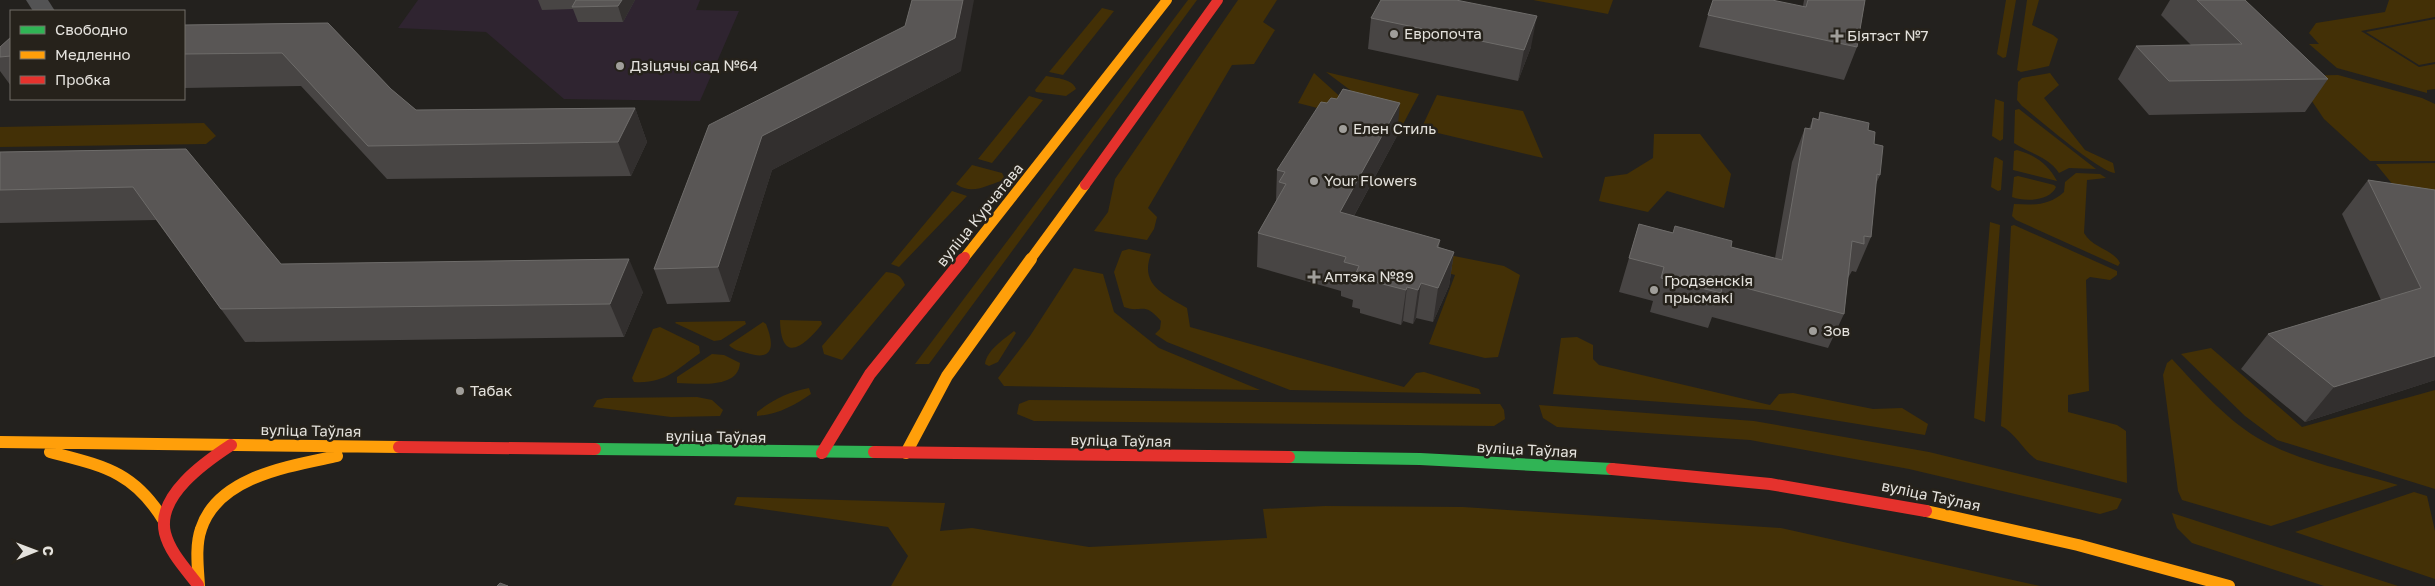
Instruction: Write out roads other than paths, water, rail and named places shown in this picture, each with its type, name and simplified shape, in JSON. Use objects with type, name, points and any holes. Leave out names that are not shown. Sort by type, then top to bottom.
[{"type":"main road","name":"вуліца Курчатава","points":[[822,453],[870,374],[998,217],[1167,0]]},
{"type":"main road","points":[[906,453],[947,376],[1218,0]]},
{"type":"main road","name":"вуліца Таўлая","points":[[0,442],[1420,459],[1667,472],[1856,496],[2053,537],[2157,564],[2229,586]]},
{"type":"main road","points":[[18,442],[102,467],[123,476],[144,492],[164,522]]},
{"type":"main road","points":[[198,586],[176,555],[165,532],[164,522],[173,492],[199,466],[231,445],[232,460]]},
{"type":"main road","points":[[198,586],[201,528],[207,514],[221,498],[251,480],[280,470],[375,447]]},
{"type":"main road","points":[[221,498],[230,475]]},
{"type":"place","name":"Европочта","points":[[1394,34]]},
{"type":"place","name":"Біятэст №7","points":[[1837,36]]},
{"type":"place","name":"Дзіцячы сад №64","points":[[620,66]]},
{"type":"place","name":"Елен Стиль","points":[[1343,129]]},
{"type":"place","name":"Your Flowers","points":[[1314,181]]},
{"type":"place","name":"Аптэка №89","points":[[1314,277]]},
{"type":"place","name":"Гродзенскія прысмакі","points":[[1654,290]]},
{"type":"place","name":"Зов","points":[[1813,331]]},
{"type":"place","name":"Табак","points":[[460,391]]}]
